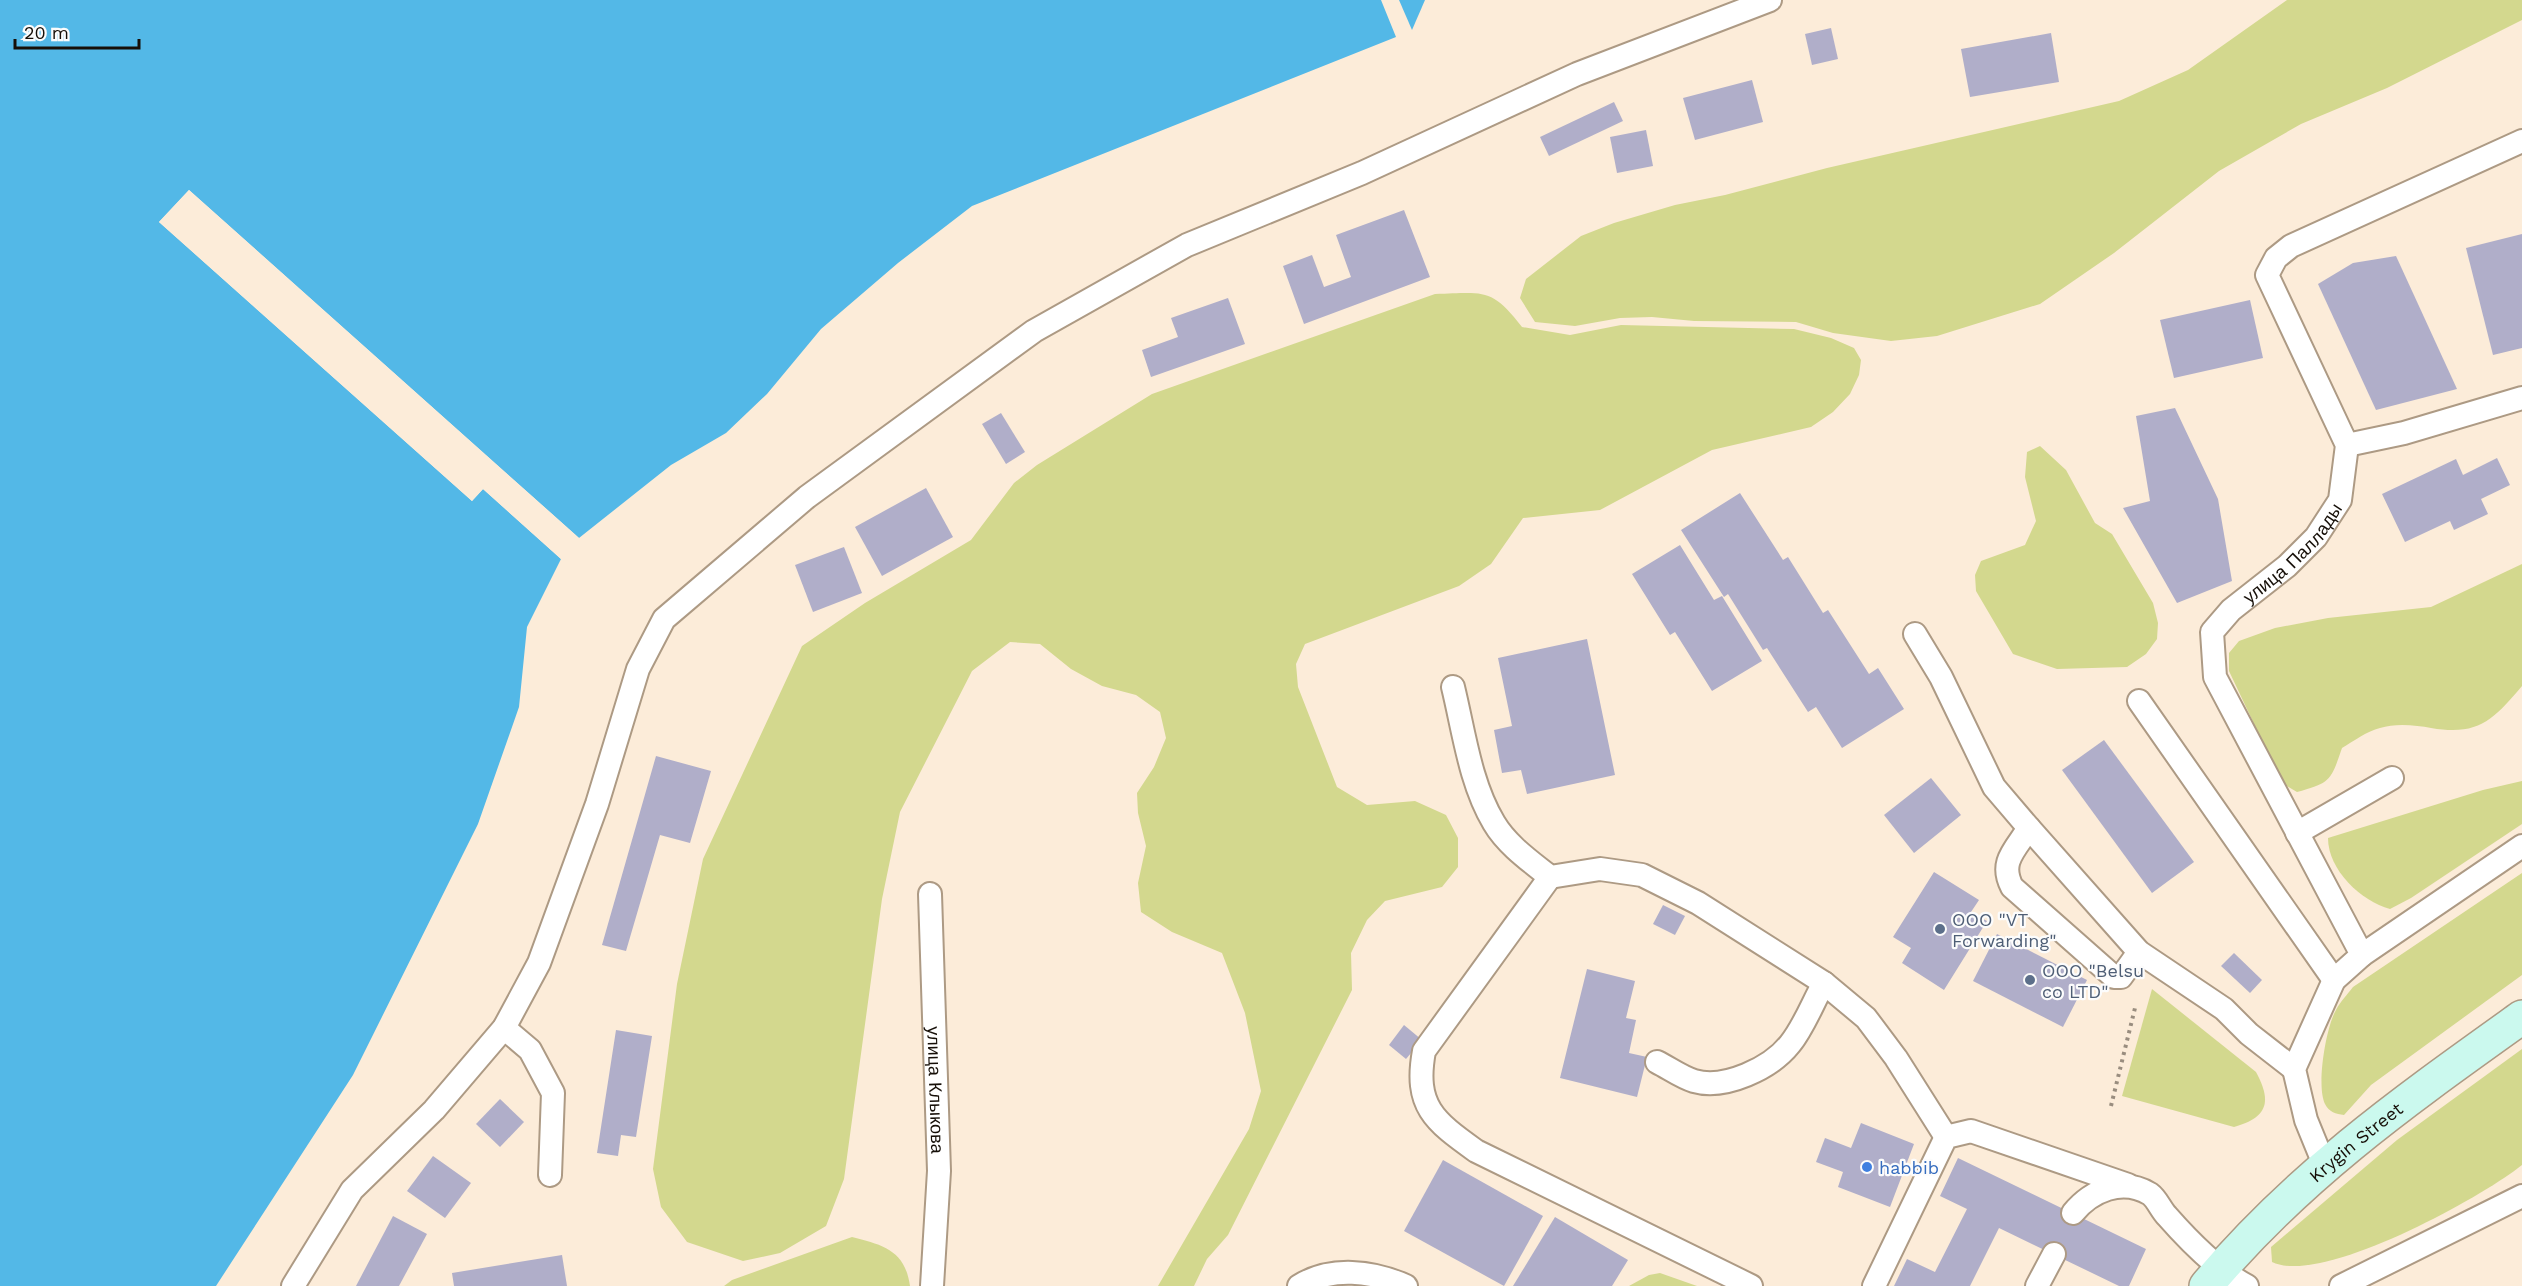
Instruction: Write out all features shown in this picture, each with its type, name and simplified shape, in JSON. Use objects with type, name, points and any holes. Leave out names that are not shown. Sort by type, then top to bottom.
[{"type":"main road","name":"Krygin Street","points":[[2225,1280],[2325,1164],[2379,1120],[2522,1017]]},
{"type":"lane","points":[[293,1286],[351,1190],[434,1110],[504,1028],[539,963],[597,804],[638,669],[664,619],[807,497],[1034,331],[1187,245],[1362,173],[1577,74],[1770,0]]},
{"type":"lane","points":[[2522,141],[2291,246],[2276,258],[2267,275],[2347,445],[2404,433],[2522,398]]},
{"type":"lane","name":"улица Паллады","points":[[2347,445],[2340,500],[2316,537],[2287,566],[2231,610],[2212,632],[2215,677],[2362,955]]},
{"type":"lane","points":[[1915,634],[1941,677],[1994,787],[2029,828],[2139,952],[2224,1009],[2249,1034],[2294,1069]]},
{"type":"lane","points":[[1453,687],[1480,795],[1495,824],[1514,847],[1550,877]]},
{"type":"lane","points":[[2139,701],[2334,980]]},
{"type":"lane","points":[[2297,833],[2392,778]]},
{"type":"lane","points":[[2029,828],[2005,866],[2005,874],[2012,887],[2114,977],[2121,977],[2139,952]]},
{"type":"lane","points":[[2325,1164],[2306,1120],[2294,1069],[2334,980],[2362,955],[2522,846]]},
{"type":"lane","points":[[1751,1286],[1476,1151],[1441,1126],[1422,1095],[1421,1069],[1425,1051],[1550,877],[1600,869],[1642,875],[1698,903],[1824,983],[1866,1018],[1896,1058],[1946,1137]]},
{"type":"lane","name":"улица Клыкова","points":[[930,894],[939,1171],[932,1286]]},
{"type":"lane","points":[[1657,1062],[1695,1081],[1716,1083],[1744,1075],[1768,1063],[1791,1043],[1824,983]]},
{"type":"lane","points":[[504,1028],[530,1050],[553,1093],[550,1175]]},
{"type":"lane","points":[[1946,1137],[1971,1131],[2151,1195],[2166,1216],[2225,1280]]},
{"type":"lane","points":[[1874,1286],[1946,1137]]},
{"type":"lane","points":[[2073,1213],[2094,1192],[2128,1185]]},
{"type":"lane","points":[[2341,1286],[2520,1202]]},
{"type":"lane","points":[[2037,1286],[2054,1254]]},
{"type":"lane","points":[[1299,1286],[1347,1272],[1370,1274],[1406,1286]]},
{"type":"path","points":[[2111,1106],[2135,1007]]},
{"type":"green space","points":[[2287,0],[2522,0],[2522,20],[2387,88],[2301,124],[2219,171],[2114,253],[2040,304],[1937,336],[1891,341],[1833,333],[1796,322],[1694,321],[1652,317],[1620,318],[1575,326],[1535,322],[1520,298],[1526,279],[1581,236],[1614,223],[1675,205],[1725,195],[1827,168],[2119,101],[2188,70]]},
{"type":"green space","points":[[1476,293],[1485,295],[1502,305],[1522,327],[1570,335],[1621,325],[1794,329],[1831,338],[1854,348],[1861,360],[1859,375],[1850,394],[1833,412],[1811,427],[1712,450],[1600,510],[1523,518],[1491,564],[1459,586],[1305,644],[1296,664],[1298,687],[1337,787],[1367,805],[1415,801],[1446,815],[1458,838],[1458,867],[1442,887],[1385,901],[1367,920],[1351,953],[1352,990],[1228,1235],[1207,1259],[1194,1286],[1158,1286],[1249,1129],[1261,1091],[1245,1013],[1222,953],[1172,932],[1141,912],[1138,883],[1146,846],[1138,813],[1137,793],[1154,767],[1166,738],[1160,712],[1136,695],[1102,686],[1071,669],[1040,644],[1010,642],[972,671],[900,812],[882,899],[844,1179],[826,1226],[780,1253],[743,1261],[687,1242],[661,1207],[653,1169],[677,984],[703,859],[802,646],[865,603],[971,540],[1014,483],[1037,465],[1152,394],[1435,294]]},
{"type":"green space","points":[[2040,446],[2066,470],[2095,523],[2112,534],[2153,603],[2158,623],[2157,639],[2146,654],[2127,667],[2057,669],[2013,654],[1976,591],[1975,575],[1981,561],[2025,545],[2036,521],[2025,477],[2027,452]]},
{"type":"green space","points":[[2522,564],[2522,686],[2502,708],[2484,723],[2461,730],[2406,725],[2375,729],[2342,748],[2332,774],[2323,783],[2297,792],[2282,783],[2229,671],[2229,653],[2239,641],[2275,628],[2328,618],[2431,607]]},
{"type":"green space","points":[[2522,781],[2522,824],[2411,898],[2390,909],[2368,899],[2348,882],[2329,850],[2328,838],[2483,790]]},
{"type":"green space","points":[[2522,873],[2522,975],[2371,1085],[2344,1115],[2331,1111],[2322,1095],[2322,1071],[2326,1042],[2332,1018],[2353,987]]},
{"type":"green space","points":[[2152,989],[2256,1072],[2265,1100],[2264,1107],[2254,1118],[2234,1127],[2122,1096]]},
{"type":"green space","points":[[2522,1049],[2522,1165],[2438,1217],[2362,1251],[2326,1262],[2295,1266],[2272,1262],[2271,1247],[2397,1140]]},
{"type":"green space","points":[[852,1237],[891,1251],[903,1264],[910,1286],[724,1286],[732,1280]]},
{"type":"green space","points":[[1660,1273],[1697,1286],[1629,1286],[1649,1275]]},
{"type":"water","points":[[0,0],[1381,0],[1396,37],[972,206],[898,263],[821,329],[767,394],[726,433],[671,465],[579,538],[189,190],[159,222],[472,501],[483,489],[561,559],[527,627],[519,707],[478,824],[353,1075],[216,1286],[0,1286]]},
{"type":"water","points":[[1399,0],[1425,0],[1412,30]]},
{"type":"pier","points":[[189,190],[579,538],[577,540],[189,194],[163,222],[472,497],[481,487],[485,487],[563,556],[561,559],[483,489],[472,501],[159,222]]},
{"type":"building","points":[[1831,28],[1838,59],[1812,65],[1805,34]]},
{"type":"building","points":[[2051,33],[2059,82],[1970,97],[1961,49]]},
{"type":"building","points":[[1752,80],[1763,122],[1695,140],[1683,98]]},
{"type":"building","points":[[1614,102],[1623,121],[1549,156],[1540,137]]},
{"type":"building","points":[[1646,130],[1653,166],[1617,173],[1610,137]]},
{"type":"building","points":[[1404,210],[1430,277],[1304,324],[1283,266],[1312,255],[1324,287],[1351,277],[1336,235]]},
{"type":"building","points":[[2522,234],[2522,348],[2493,355],[2466,248]]},
{"type":"building","points":[[2396,256],[2457,389],[2376,410],[2318,284],[2353,263]]},
{"type":"building","points":[[1228,298],[1245,344],[1151,377],[1142,350],[1178,337],[1171,318]]},
{"type":"building","points":[[2250,300],[2263,358],[2174,378],[2160,320]]},
{"type":"building","points":[[2175,408],[2218,499],[2232,581],[2177,603],[2123,508],[2150,501],[2136,416]]},
{"type":"building","points":[[1001,413],[1025,452],[1006,464],[982,424]]},
{"type":"building","points":[[2497,458],[2510,485],[2481,499],[2488,514],[2454,530],[2450,521],[2405,542],[2382,494],[2456,459],[2463,475]]},
{"type":"building","points":[[926,488],[953,537],[882,576],[855,527]]},
{"type":"building","points":[[1740,493],[1783,560],[1788,557],[1823,613],[1828,610],[1869,674],[1878,668],[1904,709],[1842,748],[1816,707],[1808,712],[1767,648],[1763,650],[1728,594],[1724,597],[1681,530]]},
{"type":"building","points":[[1680,545],[1714,600],[1722,596],[1762,661],[1712,691],[1675,632],[1670,635],[1632,574]]},
{"type":"building","points":[[844,547],[862,593],[813,612],[795,565]]},
{"type":"building","points":[[1587,639],[1615,775],[1527,794],[1521,770],[1502,773],[1494,730],[1512,726],[1498,658]]},
{"type":"building","points":[[2104,740],[2194,862],[2152,893],[2062,770]]},
{"type":"building","points":[[656,756],[711,771],[690,843],[660,835],[626,951],[602,945]]},
{"type":"building","points":[[1931,778],[1961,815],[1914,853],[1884,815]]},
{"type":"building","name":"OOO \"VT Forwarding\"","points":[[1934,872],[1979,900],[1971,912],[1987,921],[1944,990],[1902,963],[1911,948],[1893,937]]},
{"type":"building","points":[[1663,905],[1685,916],[1675,935],[1653,924]]},
{"type":"building","name":"OOO \"Belsu co LTD\"","points":[[1997,934],[2087,980],[2063,1027],[1973,981]]},
{"type":"building","points":[[2234,953],[2262,980],[2250,993],[2221,966]]},
{"type":"building","points":[[1587,969],[1635,981],[1626,1018],[1636,1020],[1629,1053],[1647,1057],[1637,1097],[1560,1078]]},
{"type":"building","points":[[1404,1025],[1422,1040],[1406,1059],[1389,1045]]},
{"type":"building","points":[[616,1030],[652,1036],[636,1137],[621,1135],[618,1156],[597,1153]]},
{"type":"building","points":[[500,1099],[524,1122],[500,1147],[476,1124]]},
{"type":"building","name":"habbib","points":[[1861,1123],[1914,1144],[1890,1207],[1838,1187],[1843,1172],[1816,1162],[1825,1138],[1851,1148]]},
{"type":"building","points":[[433,1156],[471,1183],[445,1218],[407,1191]]},
{"type":"building","points":[[1958,1158],[2146,1249],[2129,1286],[2119,1286],[1999,1228],[1970,1286],[1894,1286],[1907,1259],[1935,1272],[1967,1209],[1940,1196]]},
{"type":"building","points":[[1443,1160],[1543,1216],[1504,1286],[1404,1231]]},
{"type":"building","points":[[393,1216],[427,1234],[399,1286],[356,1286]]},
{"type":"building","points":[[1555,1217],[1628,1260],[1612,1286],[1513,1286]]},
{"type":"building","points":[[562,1255],[567,1286],[454,1286],[452,1273]]},
{"type":"place","name":"OOO \"VT Forwarding\"","points":[[1940,929]]},
{"type":"place","name":"OOO \"Belsu co LTD\"","points":[[2030,980]]},
{"type":"place","name":"habbib","points":[[1867,1167]]}]
